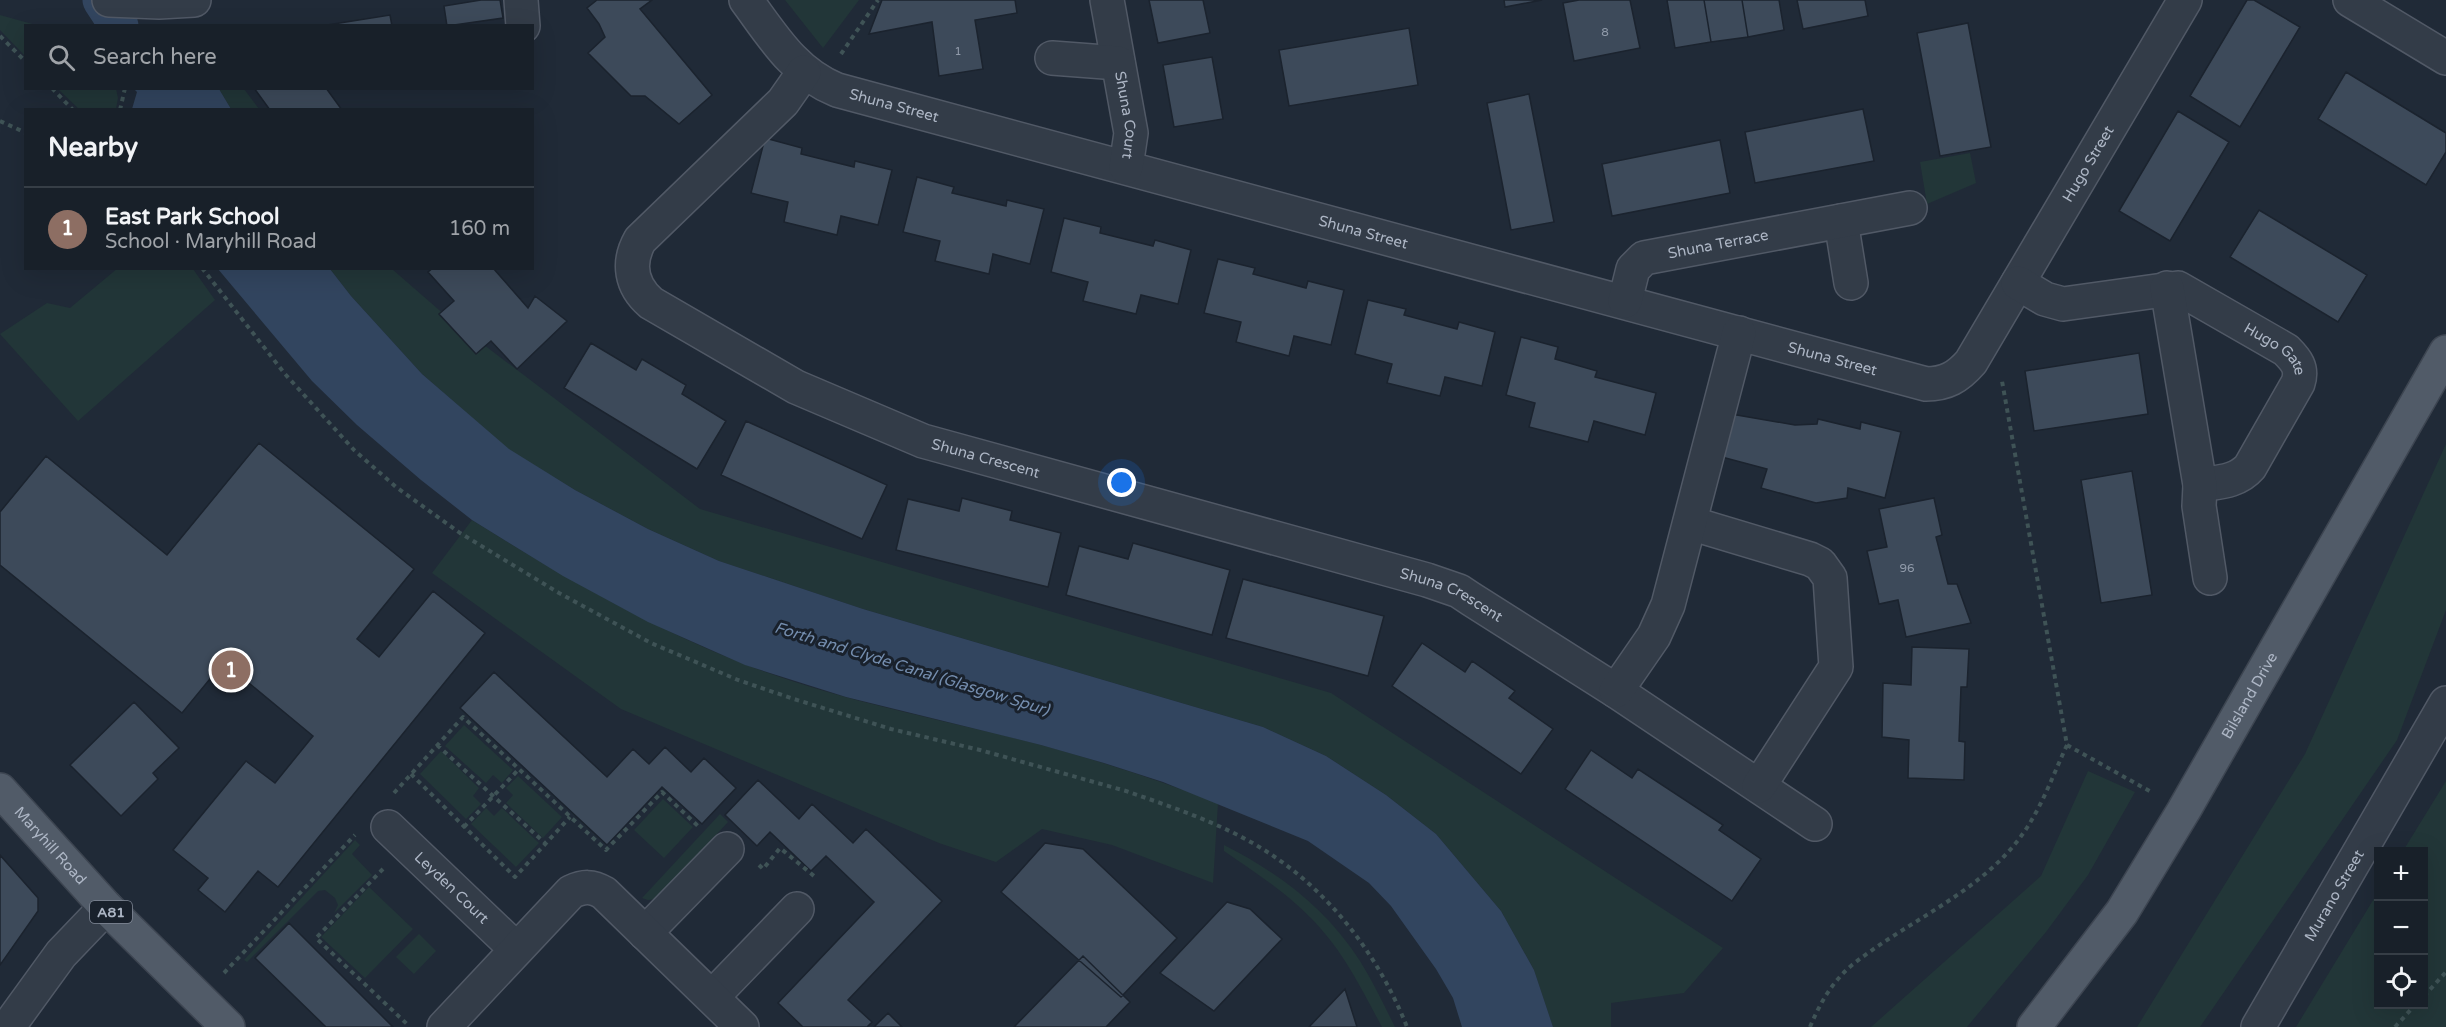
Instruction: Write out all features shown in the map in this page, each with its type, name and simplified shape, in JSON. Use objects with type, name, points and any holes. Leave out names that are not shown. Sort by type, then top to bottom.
[{"type":"main road","name":"Bilsland Drive","points":[[2034,1027],[2122,912],[2184,810],[2446,352]]},
{"type":"main road","name":"Maryhill Road","points":[[0,790],[106,907],[228,1027]]},
{"type":"street","points":[[109,0],[194,0]]},
{"type":"street","points":[[521,0],[523,24]]},
{"type":"street","points":[[746,0],[788,56],[812,78]]},
{"type":"street","name":"Shuna Court","points":[[1107,0],[1131,134],[1126,167]]},
{"type":"street","name":"Hugo Street","points":[[1992,327],[2185,0]]},
{"type":"street","points":[[2351,0],[2446,58]]},
{"type":"street","name":"Shuna Court","points":[[1052,58],[1118,63]]},
{"type":"street","name":"Shuna Street","points":[[812,78],[1126,167],[1926,384],[1947,382],[1965,369],[1992,327]]},
{"type":"street","name":"Shuna Crescent","points":[[812,78],[783,102],[640,240],[632,258],[633,279],[637,288],[651,303],[752,363],[803,390],[913,438],[1427,580],[1459,591],[1616,691],[1815,824]]},
{"type":"street","name":"Shuna Terrace","points":[[1625,301],[1633,269],[1644,258],[1910,208]]},
{"type":"street","points":[[1841,221],[1851,284]]},
{"type":"street","name":"Hugo Gate","points":[[2018,283],[2045,299],[2063,304],[2167,288],[2185,291],[2286,350],[2300,369],[2301,375],[2295,392],[2250,467],[2244,474],[2232,480],[2200,485]]},
{"type":"street","points":[[2167,288],[2200,485],[2199,506],[2210,578]]},
{"type":"street","points":[[1616,691],[1645,650],[1664,617],[1739,333]]},
{"type":"street","points":[[1690,523],[1810,559],[1820,564],[1830,578],[1836,667],[1759,786]]},
{"type":"street","name":"Murano Street","points":[[2258,1027],[2446,703]]},
{"type":"street","name":"Leyden Court","points":[[389,829],[516,949]]},
{"type":"street","points":[[645,933],[727,849]]},
{"type":"street","points":[[444,1027],[571,892],[593,887],[604,893],[742,1027]]},
{"type":"street","points":[[8,1027],[61,954],[106,907]]},
{"type":"street","points":[[712,997],[797,909]]},
{"type":"path","points":[[812,78],[878,0]]},
{"type":"path","points":[[0,36],[24,60]]},
{"type":"path","points":[[54,90],[71,108]]},
{"type":"path","points":[[120,108],[125,90]]},
{"type":"path","points":[[0,121],[24,131]]},
{"type":"path","points":[[204,270],[285,374],[354,450],[420,505],[508,564],[651,643],[738,680],[872,723],[1126,791],[1170,807],[1260,847],[1296,872],[1343,918],[1373,960],[1407,1027]]},
{"type":"path","points":[[1810,1027],[1825,996],[1852,965],[1972,883],[2010,850],[2049,790],[2067,745],[1992,327]]},
{"type":"path","points":[[410,1027],[316,938],[389,829],[411,774],[463,717],[606,850],[662,792],[701,829],[693,837]]},
{"type":"path","points":[[437,745],[546,843]]},
{"type":"path","points":[[2067,745],[2184,810]]},
{"type":"path","points":[[464,827],[519,769]]},
{"type":"path","points":[[411,774],[515,877],[570,817]]},
{"type":"path","points":[[199,1000],[389,829]]},
{"type":"path","points":[[727,849],[734,843],[763,869],[780,848],[820,881],[797,909]]},
{"type":"path","points":[[2428,992],[2446,972]]},
{"type":"path","points":[[2395,1027],[2412,1009]]},
{"type":"green space","points":[[785,0],[859,0],[823,48]]},
{"type":"green space","points":[[0,15],[32,24],[24,24],[24,55],[0,30]]},
{"type":"green space","points":[[59,90],[116,90],[116,108],[78,108]]},
{"type":"green space","points":[[220,90],[245,90],[258,108],[230,108]]},
{"type":"green space","points":[[1970,153],[1976,183],[1927,204],[1920,162]]},
{"type":"green space","points":[[116,270],[194,270],[215,300],[78,421],[0,334],[47,303],[70,308]]},
{"type":"green space","points":[[331,270],[393,270],[446,316],[700,509],[1331,693],[1723,948],[1684,993],[1611,1003],[1611,1027],[1553,1027],[1534,970],[1501,911],[1436,834],[1386,795],[1326,756],[1263,727],[863,609],[719,561],[648,529],[575,490],[509,450],[422,374],[351,296]]},
{"type":"green space","points":[[2446,444],[2446,610],[2397,740],[2200,1027],[2137,1027],[2305,754]]},
{"type":"green space","points":[[472,520],[639,616],[744,664],[817,689],[1086,758],[1218,803],[1213,883],[1112,845],[1042,829],[996,862],[939,843],[621,709],[432,573]]},
{"type":"green space","points":[[464,725],[513,770],[502,783],[493,775],[486,783],[445,746]]},
{"type":"green space","points":[[441,751],[479,788],[473,796],[481,804],[466,819],[420,774]]},
{"type":"green space","points":[[2088,771],[2135,792],[2088,875],[2046,932],[1967,1027],[1871,1027],[2041,876]]},
{"type":"green space","points":[[518,776],[562,817],[543,838],[506,803],[513,795],[506,788]]},
{"type":"green space","points":[[2446,781],[2446,1027],[2296,1027],[2374,899],[2374,1009],[2428,1009],[2428,847],[2405,847]]},
{"type":"green space","points":[[663,799],[693,827],[664,858],[634,830]]},
{"type":"green space","points":[[486,808],[494,816],[502,808],[539,843],[516,867],[471,824]]},
{"type":"green space","points":[[720,814],[728,822],[657,899],[642,898]]},
{"type":"green space","points":[[355,840],[360,845],[352,854],[372,875],[334,913],[338,905],[335,898],[325,890],[318,891],[247,962],[244,960]]},
{"type":"green space","points":[[1224,845],[1264,867],[1317,908],[1347,942],[1360,961],[1395,1027],[1382,1027],[1347,964],[1310,918],[1275,887],[1224,851]]},
{"type":"green space","points":[[369,887],[413,929],[365,978],[321,937]]},
{"type":"green space","points":[[419,934],[436,951],[414,974],[396,957]]},
{"type":"water","points":[[135,90],[220,90],[230,108],[132,108],[137,92]]},
{"type":"water","points":[[219,270],[331,270],[351,296],[422,374],[509,449],[575,490],[648,529],[719,561],[863,609],[1263,727],[1326,756],[1386,795],[1436,834],[1501,911],[1534,970],[1553,1027],[1462,1027],[1453,998],[1436,969],[1391,906],[1369,883],[1308,841],[1163,782],[1041,745],[846,697],[745,665],[648,622],[563,576],[472,520],[357,425],[312,381]]},
{"type":"building","points":[[481,0],[500,0],[503,18],[447,24],[444,6]]},
{"type":"building","points":[[597,0],[652,0],[640,9],[712,95],[679,124],[645,96],[631,96],[588,53],[605,37],[587,8]]},
{"type":"building","points":[[882,0],[1015,0],[1017,13],[975,20],[983,69],[939,76],[932,22],[869,34]]},
{"type":"building","points":[[1149,0],[1203,0],[1210,33],[1158,43]]},
{"type":"building","points":[[1504,0],[1542,0],[1505,7]]},
{"type":"building","points":[[1579,0],[1630,0],[1640,48],[1574,61],[1563,3]]},
{"type":"building","points":[[1667,0],[1704,0],[1711,42],[1675,48]]},
{"type":"building","points":[[1704,0],[1742,0],[1748,37],[1711,42]]},
{"type":"building","points":[[1742,0],[1779,0],[1784,30],[1748,37]]},
{"type":"building","points":[[1797,0],[1865,0],[1868,16],[1803,29]]},
{"type":"building","points":[[2247,0],[2254,0],[2300,27],[2240,127],[2190,96]]},
{"type":"building","points":[[390,15],[392,24],[334,24]]},
{"type":"building","points":[[1968,23],[1991,147],[1940,156],[1917,33]]},
{"type":"building","points":[[1409,28],[1418,85],[1289,106],[1279,50]]},
{"type":"building","points":[[1212,57],[1223,119],[1174,127],[1163,65]]},
{"type":"building","points":[[2346,72],[2446,133],[2446,152],[2426,185],[2318,119]]},
{"type":"building","points":[[255,90],[327,90],[341,108],[269,108]]},
{"type":"building","points":[[1529,94],[1554,222],[1511,230],[1487,103]]},
{"type":"building","points":[[1863,109],[1874,161],[1755,183],[1745,132]]},
{"type":"building","points":[[2178,111],[2229,142],[2170,241],[2119,211]]},
{"type":"building","points":[[765,138],[802,148],[801,154],[854,167],[855,161],[892,170],[878,225],[841,216],[837,235],[784,222],[788,202],[751,193]]},
{"type":"building","points":[[1720,140],[1730,193],[1612,216],[1602,164]]},
{"type":"building","points":[[917,177],[954,187],[952,193],[1006,206],[1007,200],[1044,209],[1030,264],[993,254],[989,274],[935,261],[940,241],[903,232]]},
{"type":"building","points":[[2259,210],[2367,275],[2338,322],[2230,257]]},
{"type":"building","points":[[1064,218],[1101,227],[1100,233],[1153,246],[1155,240],[1191,250],[1178,304],[1141,295],[1136,314],[1083,301],[1088,282],[1051,272]]},
{"type":"building","points":[[1218,259],[1255,268],[1253,274],[1306,288],[1308,281],[1344,290],[1331,345],[1294,336],[1289,356],[1236,342],[1241,322],[1204,313]]},
{"type":"building","points":[[430,270],[495,270],[528,308],[535,296],[567,321],[517,369],[491,341],[476,354],[439,314],[454,301],[428,272]]},
{"type":"building","points":[[1368,300],[1406,309],[1404,315],[1457,329],[1459,322],[1495,332],[1482,386],[1445,377],[1440,396],[1387,383],[1392,364],[1355,354]]},
{"type":"building","points":[[1521,337],[1558,347],[1555,359],[1597,371],[1595,377],[1656,393],[1645,435],[1594,421],[1588,442],[1529,427],[1535,403],[1506,395]]},
{"type":"building","points":[[591,343],[636,370],[642,359],[686,385],[682,394],[726,421],[697,469],[564,388]]},
{"type":"building","points":[[2139,353],[2148,414],[2034,431],[2025,371]]},
{"type":"building","points":[[1731,414],[1795,425],[1817,424],[1818,419],[1860,429],[1861,422],[1901,432],[1885,498],[1848,488],[1847,498],[1816,503],[1761,488],[1767,469],[1718,456]]},
{"type":"building","points":[[746,421],[887,485],[862,539],[721,475]]},
{"type":"building","points":[[259,443],[414,569],[357,639],[379,657],[433,591],[485,633],[278,887],[258,871],[225,912],[198,890],[208,878],[173,850],[246,761],[275,783],[313,736],[238,674],[246,664],[232,652],[182,713],[0,565],[0,512],[46,456],[167,555]]},
{"type":"building","points":[[2132,471],[2152,595],[2101,603],[2081,480]]},
{"type":"building","points":[[962,498],[1012,511],[1010,520],[1061,533],[1048,587],[896,550],[908,499],[959,511]]},
{"type":"building","points":[[1934,498],[1942,535],[1936,537],[1948,584],[1957,584],[1971,623],[1906,637],[1898,600],[1879,604],[1867,551],[1887,547],[1879,509]]},
{"type":"building","points":[[1133,543],[1230,570],[1212,635],[1066,595],[1079,546],[1128,559]]},
{"type":"building","points":[[1243,579],[1384,616],[1368,676],[1226,638]]},
{"type":"building","points":[[1422,643],[1465,672],[1472,661],[1515,691],[1509,698],[1553,729],[1521,774],[1392,686]]},
{"type":"building","points":[[1912,647],[1969,649],[1967,687],[1961,687],[1959,741],[1965,742],[1964,780],[1908,778],[1909,740],[1882,737],[1883,683],[1911,685]]},
{"type":"building","points":[[494,672],[607,777],[633,749],[649,764],[665,747],[691,772],[704,758],[736,788],[702,824],[662,787],[607,845],[460,708]]},
{"type":"building","points":[[134,702],[179,748],[153,773],[158,779],[121,816],[70,765]]},
{"type":"building","points":[[1591,750],[1632,778],[1638,769],[1723,825],[1719,830],[1761,859],[1732,901],[1565,789]]},
{"type":"building","points":[[758,780],[799,819],[812,804],[853,843],[866,829],[942,901],[848,1000],[872,1022],[867,1027],[803,1027],[778,1003],[874,902],[826,856],[811,871],[770,832],[757,846],[725,815]]},
{"type":"building","points":[[1045,843],[1083,849],[1177,938],[1121,997],[1001,892]]},
{"type":"building","points":[[0,855],[38,898],[38,911],[0,965]]},
{"type":"building","points":[[1227,902],[1250,909],[1282,939],[1214,1011],[1160,973]]},
{"type":"building","points":[[289,923],[393,1027],[326,1027],[255,958]]},
{"type":"building","points":[[1083,956],[1130,1002],[1106,1027],[1014,1027]]},
{"type":"building","points":[[1345,989],[1357,1027],[1309,1027]]},
{"type":"building","points":[[888,1013],[902,1027],[874,1027]]},
{"type":"waterway","name":"Forth and Clyde Canal (Glasgow Spur)","points":[[102,0],[118,24]]},
{"type":"place","name":"East Park School","points":[[231,670]]}]
